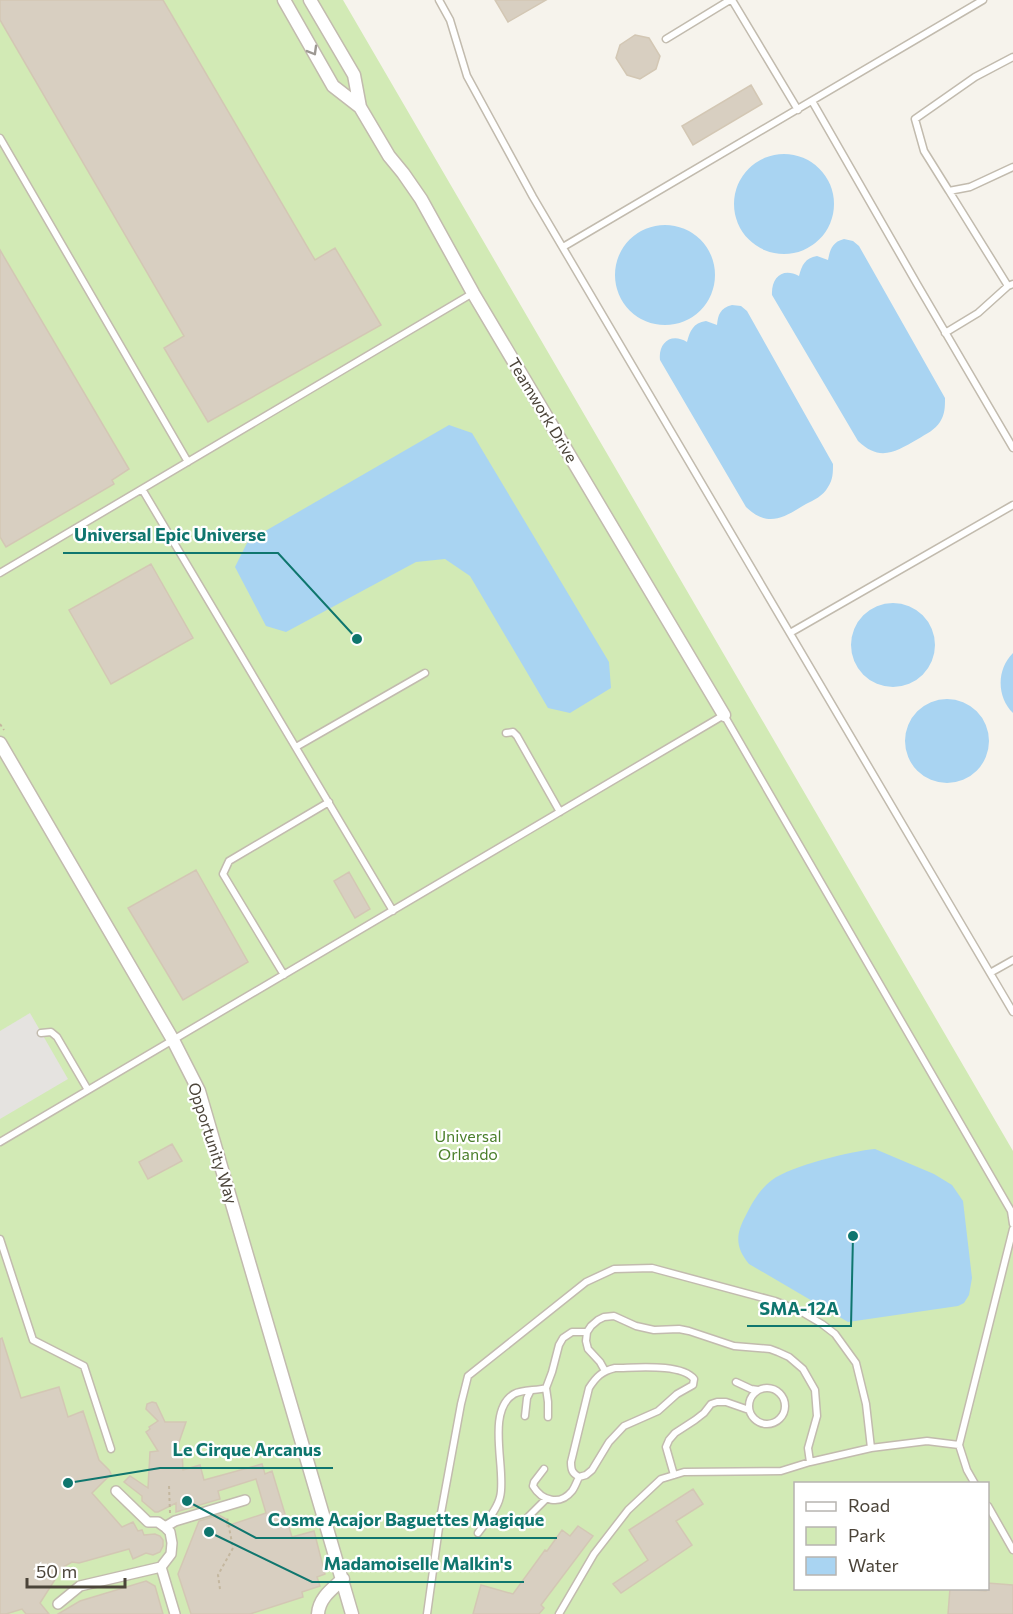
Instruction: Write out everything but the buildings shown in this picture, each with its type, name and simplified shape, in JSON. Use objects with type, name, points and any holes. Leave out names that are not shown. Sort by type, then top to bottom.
[{"type":"street","name":"Teamwork Drive","points":[[284,0],[333,86],[360,107]]},
{"type":"street","name":"Teamwork Drive","points":[[310,0],[354,75],[360,107],[389,156],[421,199],[473,292],[724,715]]},
{"type":"street","name":"Opportunity Way","points":[[0,743],[172,1040],[199,1091],[352,1614]]},
{"type":"street","points":[[58,1604],[80,1586],[161,1566],[171,1554],[170,1533],[165,1527],[158,1522],[148,1521],[116,1491]]},
{"type":"street","points":[[165,1527],[176,1521],[245,1500]]},
{"type":"street","points":[[161,1566],[175,1614]]},
{"type":"street","points":[[318,1614],[319,1606],[325,1596],[343,1578]]},
{"type":"lane","points":[[439,0],[450,20],[467,76],[533,197],[1013,1012]]},
{"type":"lane","points":[[666,39],[731,0],[798,110]]},
{"type":"lane","points":[[563,247],[983,0]]},
{"type":"lane","points":[[945,333],[978,313],[1011,285],[924,151],[915,118],[975,77],[1013,57]]},
{"type":"lane","points":[[812,101],[1013,448]]},
{"type":"lane","points":[[0,138],[188,462]]},
{"type":"lane","points":[[950,191],[970,187],[1013,167]]},
{"type":"lane","points":[[0,573],[473,292]]},
{"type":"lane","points":[[142,489],[393,911]]},
{"type":"lane","points":[[790,633],[1013,505]]},
{"type":"lane","points":[[296,747],[425,673]]},
{"type":"lane","points":[[0,1142],[724,715],[1011,1211],[1013,1224]]},
{"type":"lane","points":[[506,733],[513,732],[517,736],[560,812]]},
{"type":"lane","points":[[284,975],[223,874],[229,861],[329,802]]},
{"type":"lane","points":[[990,973],[1013,960]]},
{"type":"lane","points":[[41,1033],[51,1032],[57,1037],[88,1090]]},
{"type":"lane","points":[[974,1482],[967,1470],[959,1445],[1013,1229]]},
{"type":"lane","points":[[0,1239],[33,1340],[84,1366],[111,1449]]},
{"type":"lane","points":[[428,1614],[441,1513],[468,1376],[586,1281],[614,1269],[652,1268],[775,1301],[800,1311],[822,1324],[836,1334],[856,1364],[866,1404],[871,1448]]},
{"type":"lane","points":[[605,1371],[588,1348],[587,1332],[598,1320],[614,1316],[636,1326],[654,1330],[689,1330],[734,1346],[770,1349],[789,1357],[803,1370],[815,1390],[818,1416],[808,1448],[810,1462]]},
{"type":"lane","points":[[549,1417],[546,1388],[559,1345],[563,1338],[572,1332],[587,1332]]},
{"type":"lane","points":[[544,1469],[533,1486],[540,1496],[552,1500],[567,1496],[579,1477],[592,1470],[609,1442],[624,1426],[658,1411],[677,1394],[693,1385],[691,1376],[682,1371],[669,1369],[615,1368],[605,1371],[594,1379],[589,1388],[573,1451],[571,1470],[579,1477]]},
{"type":"lane","points":[[736,1382],[751,1389],[777,1391],[784,1400],[784,1412],[777,1421],[766,1424],[755,1420],[749,1410],[750,1399],[759,1390]]},
{"type":"lane","points":[[478,1533],[500,1496],[498,1438],[503,1407],[514,1395],[546,1388]]},
{"type":"lane","points":[[525,1416],[526,1398],[530,1392]]},
{"type":"lane","points":[[674,1475],[666,1448],[675,1433],[704,1413],[711,1404],[717,1402],[726,1402],[749,1410]]},
{"type":"lane","points":[[559,1614],[594,1554],[628,1510],[662,1479],[684,1472],[781,1471],[871,1448],[927,1442],[959,1445]]},
{"type":"lane","points":[[524,1521],[546,1499]]},
{"type":"lane","points":[[989,1509],[1013,1550]]},
{"type":"path","points":[[169,1486],[170,1512]]},
{"type":"path","points":[[220,1589],[219,1575],[232,1548],[224,1506]]},
{"type":"green space","name":"Universal Orlando","points":[[0,0],[343,0],[1013,1151],[1013,1614],[0,1614]]},
{"type":"shaded area","points":[[30,1013],[68,1079],[0,1119],[0,1031]]},
{"type":"water","points":[[784,154],[803,158],[819,169],[830,185],[834,204],[830,223],[819,239],[803,250],[784,254],[765,250],[749,239],[738,223],[734,204],[738,185],[749,169],[765,158]]},
{"type":"water","points":[[665,225],[684,229],[700,240],[711,256],[715,275],[711,294],[700,310],[684,321],[665,325],[646,321],[630,310],[619,294],[615,275],[619,256],[630,240],[646,229]]},
{"type":"water","points":[[844,239],[853,241],[859,246],[945,398],[943,416],[936,427],[910,444],[888,453],[873,451],[858,441],[772,295],[774,283],[779,275],[793,273],[799,276],[805,263],[813,257],[828,260],[834,244]]},
{"type":"water","points":[[732,305],[741,306],[747,311],[833,464],[831,482],[824,493],[776,519],[761,517],[746,507],[660,360],[663,344],[676,338],[687,342],[695,326],[706,321],[717,325],[720,312]]},
{"type":"water","points":[[449,425],[472,433],[609,662],[611,688],[570,713],[548,708],[470,576],[445,559],[416,562],[286,632],[266,626],[235,567],[248,541]]},
{"type":"water","points":[[885,603],[901,603],[917,610],[928,621],[935,637],[932,661],[923,675],[901,687],[885,687],[869,680],[858,669],[851,653],[851,637],[858,621],[869,610]]},
{"type":"water","points":[[1013,653],[1013,713],[1001,691],[1001,675],[1007,660]]},
{"type":"water","points":[[939,699],[955,699],[971,706],[982,717],[989,733],[986,757],[977,771],[955,783],[939,783],[923,776],[912,765],[905,749],[905,733],[912,717],[923,706]]},
{"type":"water","points":[[875,1149],[934,1174],[952,1185],[963,1201],[972,1278],[969,1295],[964,1303],[958,1306],[848,1322],[749,1264],[741,1253],[738,1236],[742,1224],[756,1197],[772,1180],[822,1160]]},
{"type":"place","name":"Universal Epic Universe","points":[[357,639]]},
{"type":"place","name":"SMA-12A","points":[[853,1236]]},
{"type":"place","name":"Le Cirque Arcanus","points":[[68,1483]]},
{"type":"place","name":"Cosme Acajor Baguettes Magique","points":[[187,1501]]},
{"type":"place","name":"Madamoiselle Malkin's","points":[[209,1532]]}]
